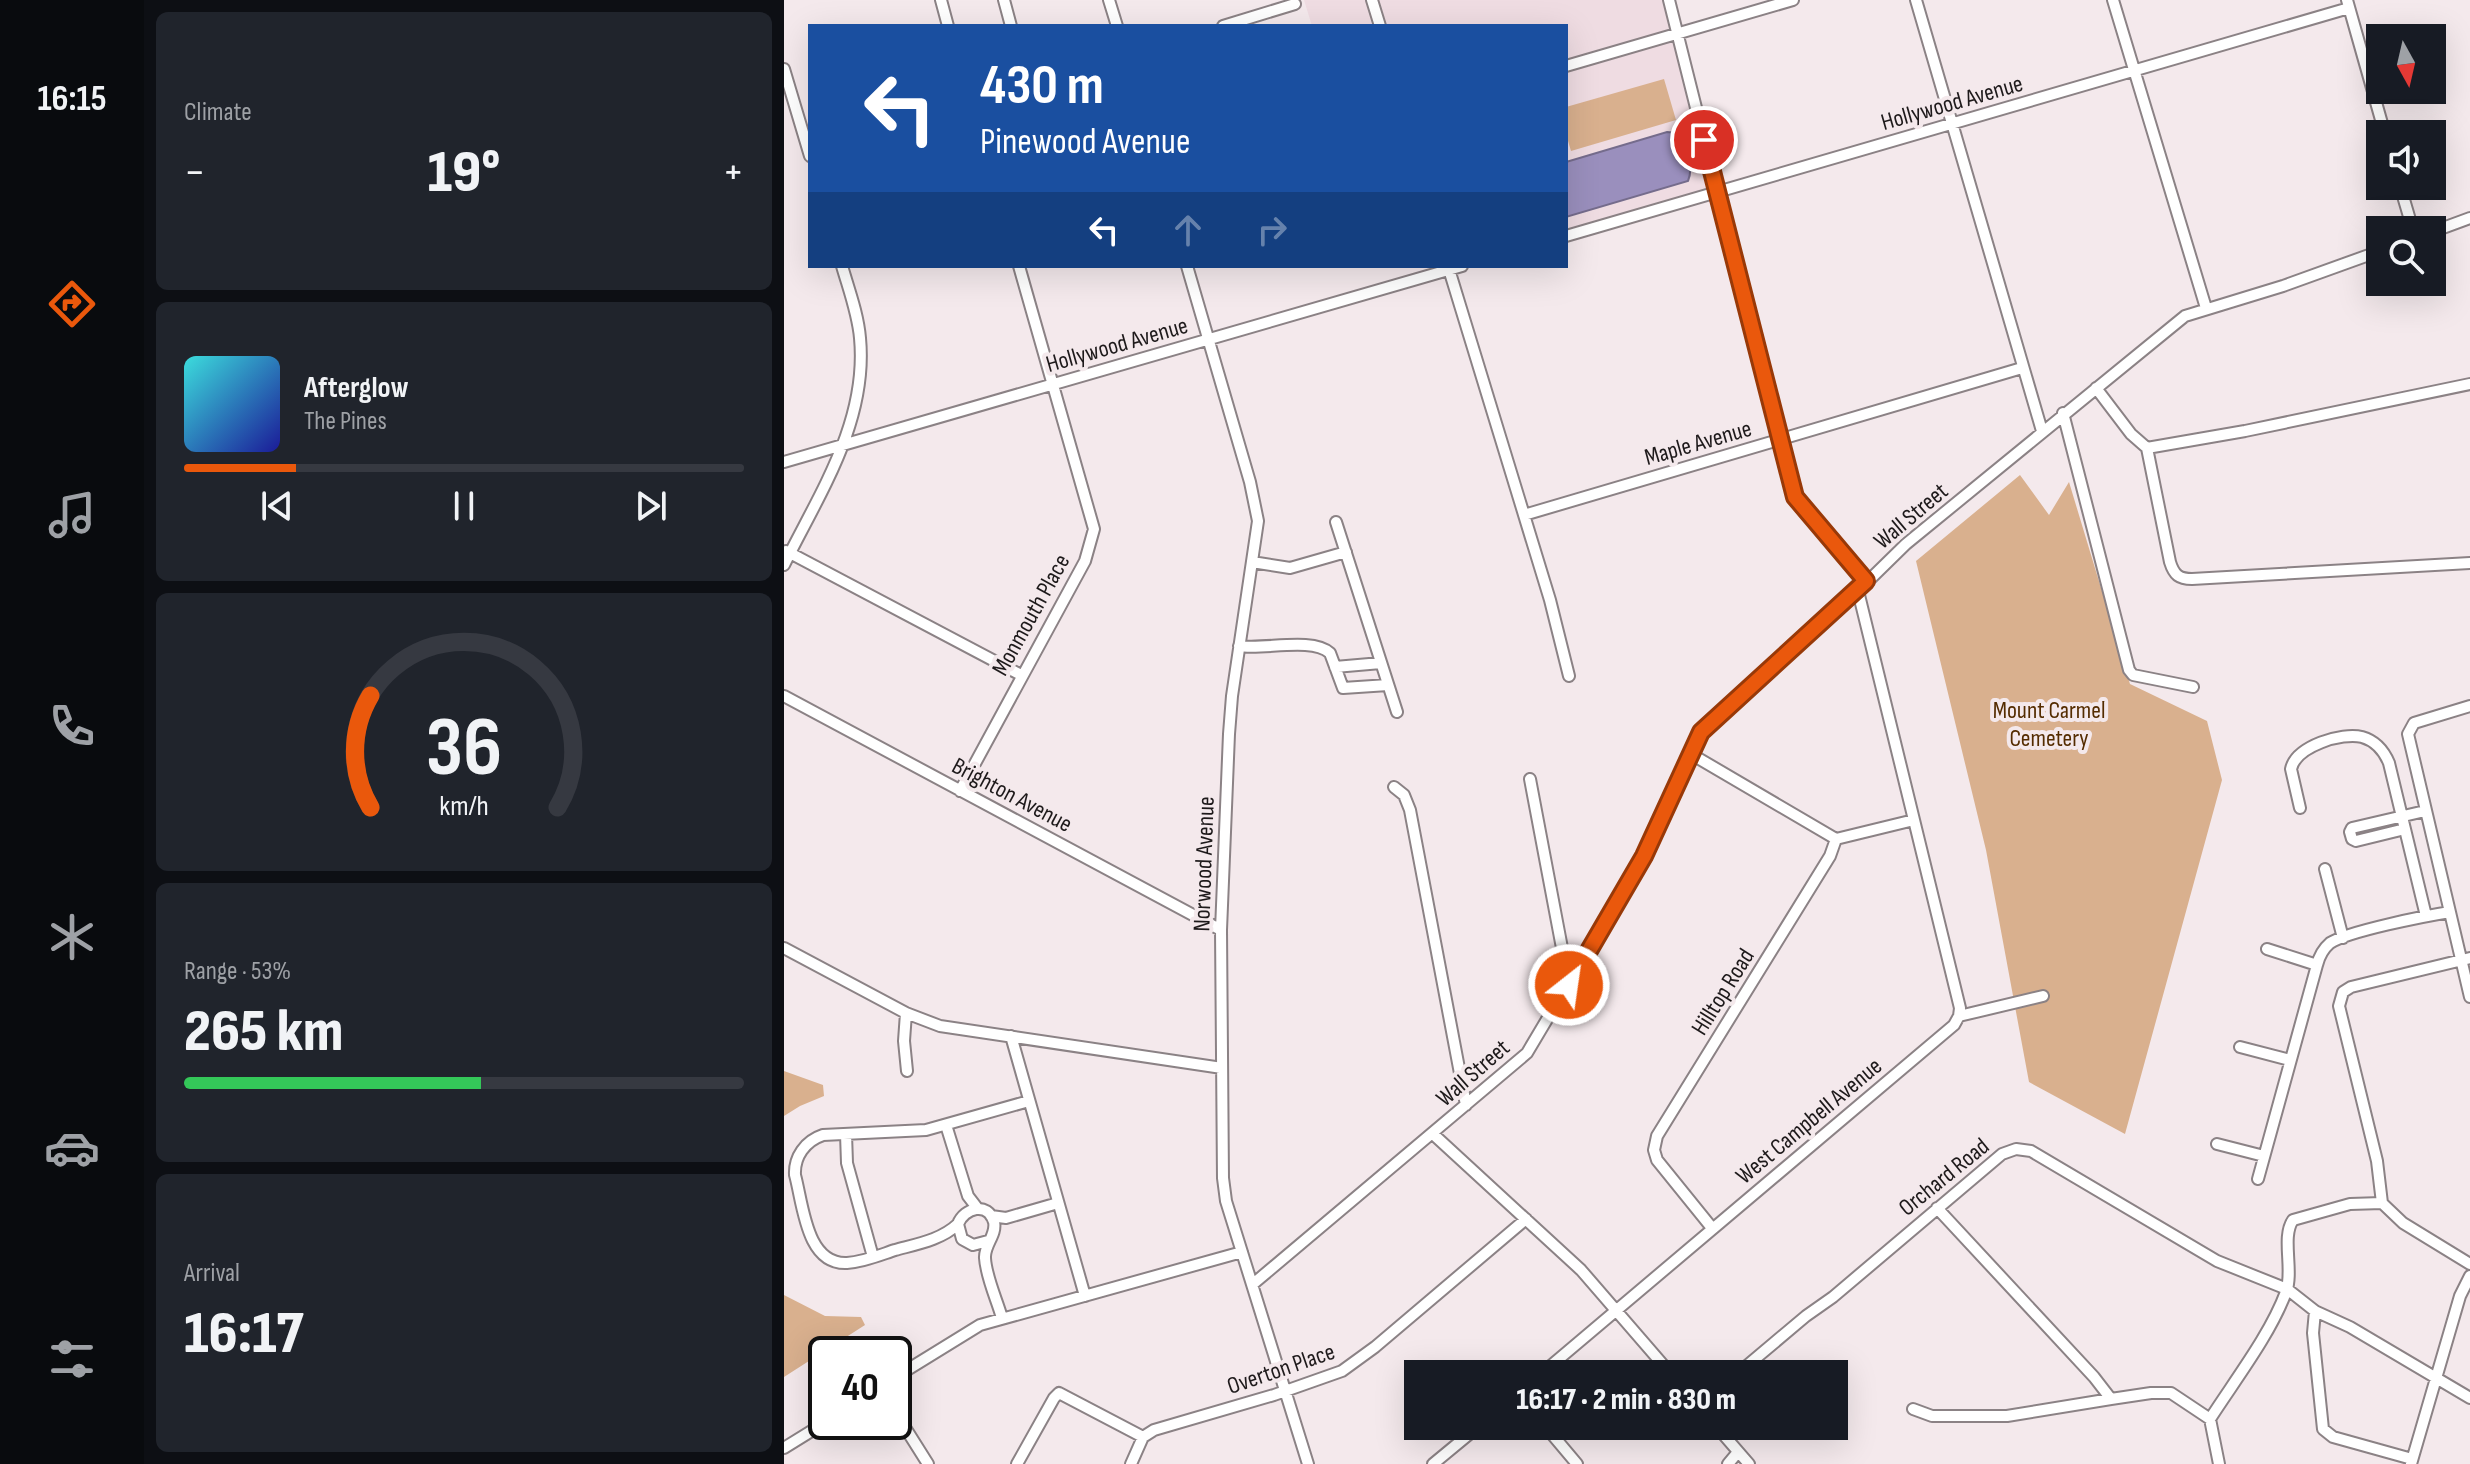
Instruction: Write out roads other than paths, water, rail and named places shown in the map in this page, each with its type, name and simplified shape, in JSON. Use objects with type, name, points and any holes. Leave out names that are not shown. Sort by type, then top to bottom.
[{"type":"street","points":[[941,0],[947,24]]},
{"type":"street","points":[[1004,0],[1010,24]]},
{"type":"street","points":[[1109,0],[1116,24]]},
{"type":"street","points":[[1372,0],[1379,24]]},
{"type":"street","points":[[1669,0],[1792,491],[1799,504],[1866,581]]},
{"type":"street","points":[[1568,65],[1793,0]]},
{"type":"street","points":[[1916,0],[2042,431]]},
{"type":"street","points":[[2113,0],[2206,308]]},
{"type":"street","points":[[1230,24],[1295,4]]},
{"type":"street","points":[[2348,4],[2381,120]]},
{"type":"street","name":"Hollywood Avenue","points":[[1568,235],[2134,71],[2348,4]]},
{"type":"street","points":[[784,69],[808,149]]},
{"type":"street","points":[[2446,227],[2470,218]]},
{"type":"street","name":"Wall Street","points":[[1253,1284],[1527,1053],[1644,856],[1701,732],[1717,715],[1835,608],[1858,591],[1906,544],[2185,316],[2366,256]]},
{"type":"street","points":[[784,565],[787,552],[844,445],[856,403],[861,361],[858,323],[843,268]]},
{"type":"street","name":"Monmouth Place","points":[[960,791],[1085,561],[1094,529],[1020,268]]},
{"type":"street","name":"Norwood Avenue","points":[[1188,268],[1257,510],[1229,734],[1221,930],[1223,1178],[1226,1201],[1308,1464]]},
{"type":"street","points":[[1448,268],[1564,648],[1569,676]]},
{"type":"street","name":"Hollywood Avenue","points":[[784,462],[1448,268]]},
{"type":"street","name":"Maple Avenue","points":[[1524,515],[2022,368]]},
{"type":"street","points":[[2147,448],[2261,428],[2470,384]]},
{"type":"street","points":[[2096,388],[2131,434],[2147,448],[2170,562],[2174,573],[2180,578],[2470,563]]},
{"type":"street","points":[[2063,413],[2129,670],[2133,675],[2193,687]]},
{"type":"street","points":[[1336,522],[1397,712]]},
{"type":"street","points":[[787,552],[1021,675]]},
{"type":"street","points":[[1252,562],[1290,568],[1346,552]]},
{"type":"street","points":[[1858,591],[1960,1008],[1959,1016],[2043,996]]},
{"type":"street","points":[[1239,646],[1315,645],[1328,650],[1343,688],[1388,685]]},
{"type":"street","points":[[1335,667],[1381,663]]},
{"type":"street","name":"Brighton Avenue","points":[[784,696],[1221,930]]},
{"type":"street","points":[[2470,706],[2414,723],[2408,734],[2450,912],[2466,959],[2470,997]]},
{"type":"street","points":[[2300,808],[2292,774],[2295,757],[2313,746],[2357,736],[2376,744],[2386,756],[2426,916]]},
{"type":"street","points":[[1691,754],[1836,839],[1914,820]]},
{"type":"street","points":[[1530,779],[1569,985]]},
{"type":"street","points":[[1394,787],[1404,795],[1410,810],[1466,1105]]},
{"type":"street","points":[[2405,829],[2356,841],[2350,832],[2352,828],[2425,811]]},
{"type":"street","name":"Hilltop Road","points":[[1712,1228],[1657,1160],[1655,1140],[1830,856],[1836,839]]},
{"type":"street","points":[[2325,869],[2343,938]]},
{"type":"street","points":[[2258,1179],[2324,949],[2343,938],[2450,912]]},
{"type":"street","points":[[784,948],[906,1013],[940,1026],[1222,1068]]},
{"type":"street","points":[[2267,949],[2317,965]]},
{"type":"street","points":[[2466,959],[2351,987],[2340,997],[2339,1006],[2377,1161],[2382,1203],[2403,1223],[2470,1264]]},
{"type":"street","points":[[906,1013],[904,1041],[907,1071]]},
{"type":"street","name":"West Campbell Avenue","points":[[1558,1360],[1954,1025],[1959,1016]]},
{"type":"street","points":[[1011,1036],[1085,1296]]},
{"type":"street","points":[[2240,1047],[2290,1060]]},
{"type":"street","points":[[968,1196],[965,1213],[945,1235],[860,1261],[839,1263],[820,1252],[811,1235],[795,1166],[799,1155],[814,1138],[946,1125],[1029,1101]]},
{"type":"street","points":[[946,1125],[968,1196],[978,1209],[991,1216],[1006,1218],[1058,1203]]},
{"type":"street","points":[[846,1134],[847,1163],[873,1257]]},
{"type":"street","points":[[1433,1134],[1581,1270],[1659,1360]]},
{"type":"street","points":[[2217,1144],[2264,1156]]},
{"type":"street","name":"Orchard Road","points":[[1754,1360],[2002,1154],[2024,1149],[2217,1261],[2287,1289],[2315,1311],[2350,1327],[2470,1398]]},
{"type":"street","points":[[2219,1464],[2210,1419],[2274,1317],[2287,1289],[2288,1232],[2293,1220],[2350,1204],[2382,1203]]},
{"type":"street","points":[[1937,1208],[2111,1399]]},
{"type":"street","points":[[965,1213],[978,1209]]},
{"type":"street","points":[[991,1216],[994,1229]]},
{"type":"street","points":[[1002,1318],[985,1257],[994,1229],[1006,1218]]},
{"type":"street","name":"Overton Place","points":[[1143,1437],[1154,1430],[1332,1376],[1350,1366],[1526,1219]]},
{"type":"street","points":[[958,1224],[962,1239]]},
{"type":"street","points":[[945,1235],[973,1245],[985,1257]]},
{"type":"street","points":[[973,1245],[988,1241]]},
{"type":"street","points":[[912,1367],[980,1325],[1242,1252]]},
{"type":"street","points":[[2315,1311],[2313,1333],[2323,1429],[2333,1437],[2411,1462],[2460,1296],[2470,1276]]},
{"type":"street","points":[[1017,1464],[1059,1393],[1143,1437],[1131,1464]]},
{"type":"street","points":[[1913,1409],[1932,1416],[2007,1416],[2151,1393],[2171,1393],[2210,1419]]},
{"type":"street","points":[[784,1448],[808,1433]]},
{"type":"street","points":[[912,1439],[928,1464]]},
{"type":"street","points":[[1433,1464],[1462,1440]]},
{"type":"street","points":[[1557,1440],[1577,1464]]},
{"type":"street","points":[[1728,1440],[1749,1464]]},
{"type":"street","points":[[1728,1464],[1738,1452]]},
{"type":"park label","name":"Mount Carmel Cemetery","points":[[2049,724]]}]
